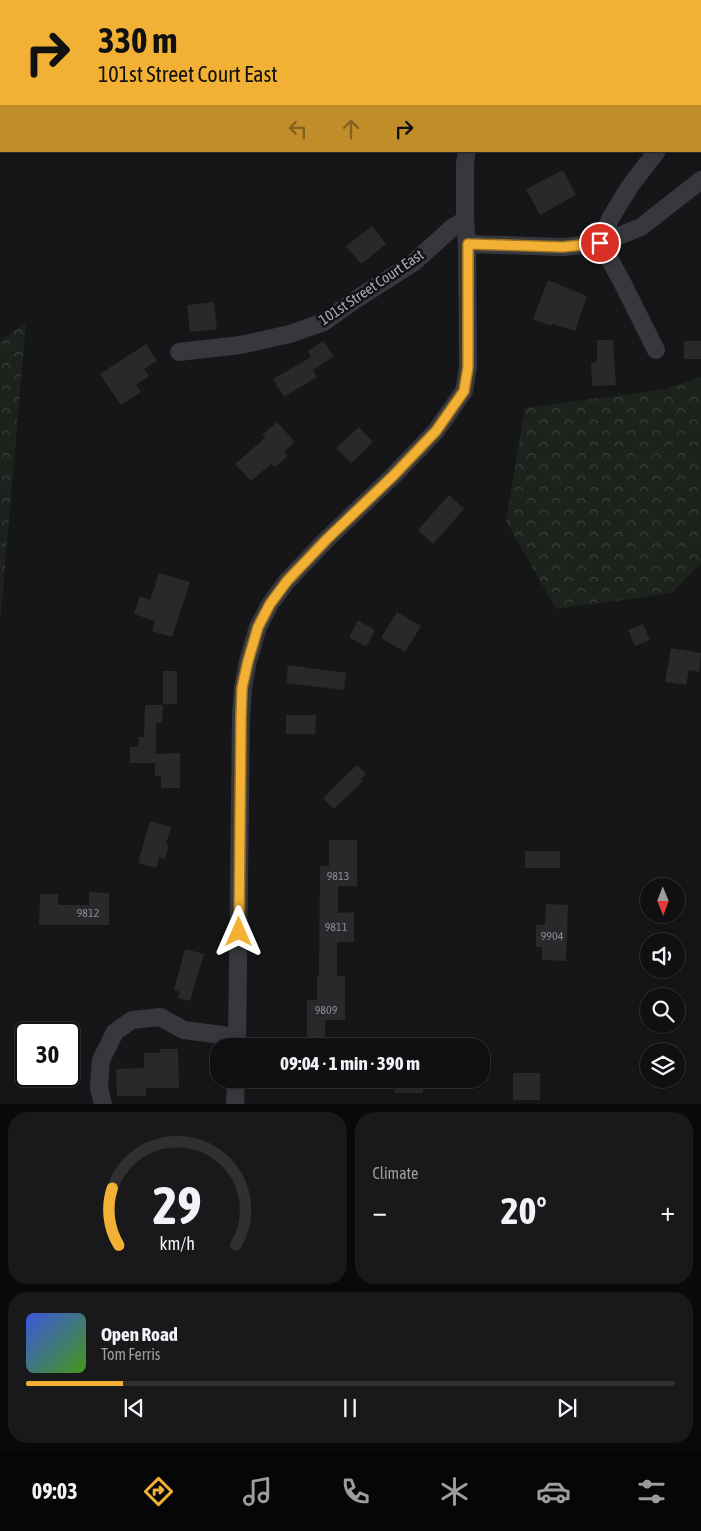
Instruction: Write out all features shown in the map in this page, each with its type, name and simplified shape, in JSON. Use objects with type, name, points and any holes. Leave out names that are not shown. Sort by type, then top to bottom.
[{"type":"street","points":[[237,1038],[241,717],[242,688],[248,661],[258,627],[270,604],[287,581],[436,431],[464,391],[468,367],[468,244],[465,220],[465,162],[468,152]]},
{"type":"street","points":[[600,243],[610,219],[630,186],[656,152]]},
{"type":"street","points":[[468,244],[563,247],[600,243],[641,228],[701,180]]},
{"type":"street","name":"101st Street Court East","points":[[179,352],[240,344],[290,334],[324,322],[413,263],[453,227],[465,220]]},
{"type":"street","points":[[600,243],[656,350]]},
{"type":"street","points":[[103,1104],[99,1088],[101,1060],[114,1032],[132,1020],[160,1017],[184,1030],[219,1038]]},
{"type":"street","points":[[235,1104],[236,1088]]},
{"type":"green space","points":[[26,322],[0,623],[0,342]]},
{"type":"green space","points":[[701,377],[701,563],[672,593],[556,609],[506,521],[525,408],[665,389]]},
{"type":"building","points":[[563,170],[576,195],[540,215],[526,189]]},
{"type":"building","points":[[372,226],[386,244],[361,264],[346,246]]},
{"type":"building","points":[[548,280],[587,296],[575,331],[552,324],[551,326],[533,319]]},
{"type":"building","points":[[214,302],[217,329],[190,332],[187,305]]},
{"type":"building","points":[[597,340],[613,340],[616,385],[592,386],[591,363],[597,362]]},
{"type":"building","points":[[323,341],[334,356],[313,370],[317,377],[284,397],[273,379],[311,357],[308,351]]},
{"type":"building","points":[[684,341],[701,341],[701,359],[684,359]]},
{"type":"building","points":[[146,344],[157,361],[144,369],[149,376],[136,385],[141,392],[121,405],[100,374]]},
{"type":"building","points":[[277,422],[295,442],[284,452],[288,456],[275,467],[271,464],[251,481],[235,464],[265,438],[262,435]]},
{"type":"building","points":[[359,427],[373,442],[351,463],[336,448]]},
{"type":"building","points":[[449,495],[464,509],[433,544],[418,530]]},
{"type":"building","points":[[159,573],[190,582],[172,637],[152,631],[155,621],[134,614],[140,596],[150,600]]},
{"type":"building","points":[[397,612],[421,626],[405,652],[381,638]]},
{"type":"building","points":[[358,620],[375,630],[366,647],[349,637]]},
{"type":"building","points":[[643,624],[650,640],[635,646],[628,630]]},
{"type":"building","points":[[671,648],[701,653],[699,672],[689,670],[686,685],[665,682]]},
{"type":"building","points":[[288,665],[346,673],[344,690],[286,683]]},
{"type":"building","points":[[163,671],[177,671],[177,704],[163,704]]},
{"type":"building","points":[[145,705],[163,705],[162,723],[156,723],[156,754],[180,753],[180,788],[161,788],[161,776],[155,776],[155,763],[130,763],[130,747],[138,747],[139,737],[144,737]]},
{"type":"building","points":[[286,715],[316,715],[315,734],[286,734]]},
{"type":"building","points":[[357,765],[366,774],[361,779],[363,781],[334,809],[323,798]]},
{"type":"building","points":[[150,821],[171,827],[166,844],[169,845],[165,859],[159,857],[156,868],[138,863]]},
{"type":"building","points":[[329,840],[357,840],[357,886],[338,886],[338,913],[354,912],[354,942],[337,942],[337,976],[345,976],[345,1020],[325,1020],[325,1038],[307,1038],[307,1000],[317,1000],[317,976],[319,976],[320,866],[329,866]]},
{"type":"building","points":[[525,851],[560,851],[560,868],[525,868]]},
{"type":"building","points":[[89,892],[109,893],[109,925],[39,925],[40,894],[58,894],[58,905],[89,905]]},
{"type":"building","points":[[546,904],[568,905],[566,961],[542,960],[542,947],[536,947],[536,925],[545,925]]},
{"type":"building","points":[[185,949],[204,954],[190,1001],[178,998],[180,992],[174,990]]},
{"type":"building","points":[[160,1049],[178,1049],[179,1088],[146,1088],[146,1096],[117,1096],[116,1069],[144,1068],[144,1053],[160,1053]]},
{"type":"building","points":[[513,1073],[540,1073],[540,1100],[513,1100]]},
{"type":"building","points":[[394,1088],[423,1088],[423,1093],[394,1093]]},
{"type":"route","points":[[239,932],[242,688],[258,627],[270,604],[287,581],[327,539],[393,476],[436,431],[464,391],[468,367],[468,244],[563,247],[600,243]]}]
